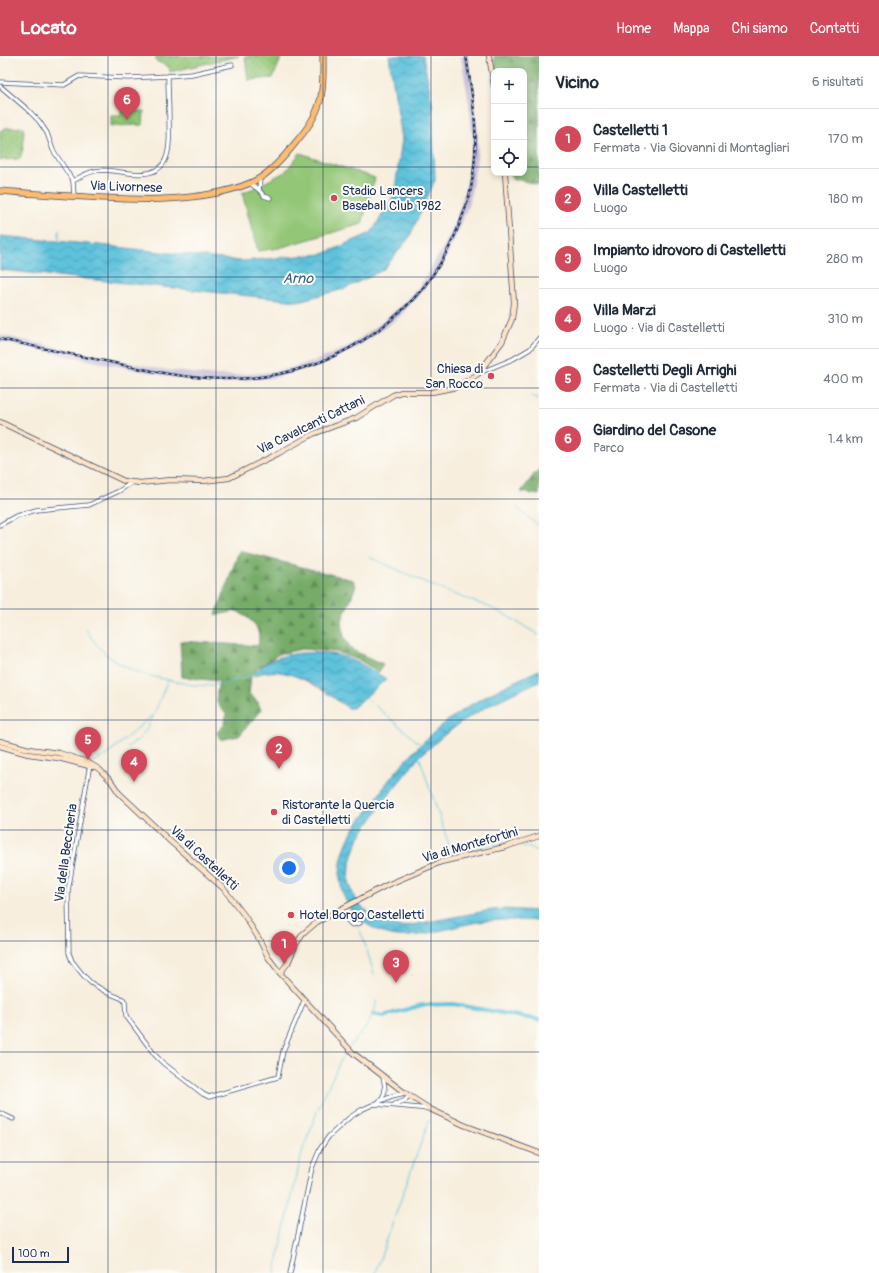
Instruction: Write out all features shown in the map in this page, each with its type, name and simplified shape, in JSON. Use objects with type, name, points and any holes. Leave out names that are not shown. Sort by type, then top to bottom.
[{"type":"main road","name":"Via Livornese","points":[[0,191],[150,200],[178,199],[225,191],[250,184],[277,164],[303,134],[314,117],[321,100],[323,56]]},
{"type":"street","points":[[489,56],[491,68]]},
{"type":"street","points":[[0,82],[64,84],[79,76],[129,78],[168,76],[192,74],[232,64]]},
{"type":"street","points":[[73,182],[86,173],[95,170],[140,175],[149,173],[158,168],[164,162],[168,155],[170,143],[168,76]]},
{"type":"street","points":[[0,86],[15,97],[39,121],[47,133],[53,150],[73,182],[74,196]]},
{"type":"street","name":"Via Cavalcanti Cattani","points":[[0,422],[110,475],[131,483],[140,484],[170,480],[210,481],[229,478],[312,434],[356,418],[393,395],[401,392],[432,392],[457,387],[478,374],[502,342],[512,319],[514,303],[505,176]]},
{"type":"street","points":[[259,190],[260,178]]},
{"type":"street","points":[[250,184],[259,190],[264,196],[270,198]]},
{"type":"street","points":[[478,374],[513,359],[530,349],[539,338]]},
{"type":"street","points":[[0,525],[16,516],[36,510],[89,505],[120,491],[131,483]]},
{"type":"street","name":"Via di Castelletti","points":[[0,741],[29,749],[59,753],[90,764],[99,769],[119,793],[144,817],[223,888],[244,915],[268,957],[280,973],[353,1053],[407,1095],[430,1109],[464,1125],[539,1154]]},
{"type":"street","name":"Via di Castelletti","points":[[0,746],[28,754],[90,764]]},
{"type":"street","name":"Via della Beccheria","points":[[90,764],[68,891],[69,953],[72,962],[91,983],[125,1002],[126,1016],[155,1055],[173,1071],[209,1097],[218,1093],[278,1077],[283,1051],[304,1000]]},
{"type":"street","name":"Via di Montefortini","points":[[280,973],[288,963],[302,934],[317,922],[361,898],[441,862],[505,847],[539,836]]},
{"type":"street","points":[[338,911],[352,925],[360,923]]},
{"type":"street","points":[[374,1104],[382,1098],[384,1094],[385,1085],[383,1077]]},
{"type":"street","points":[[290,1273],[312,1168],[320,1149],[329,1136],[349,1118],[392,1096],[407,1095],[404,1102],[392,1105]]},
{"type":"street","points":[[374,1104],[430,1109]]},
{"type":"street","points":[[0,1113],[13,1119]]},
{"type":"shaded area","points":[[461,56],[468,56],[478,134],[478,150],[469,203],[447,256],[424,290],[400,316],[356,348],[320,366],[273,378],[214,382],[176,378],[0,342],[0,335],[160,369],[209,375],[236,375],[271,372],[290,368],[320,359],[352,344],[382,322],[419,287],[441,251],[455,223],[466,186],[473,140]]},
{"type":"green space","points":[[156,56],[239,56],[170,72],[169,67],[156,61]]},
{"type":"green space","points":[[245,56],[282,56],[273,78],[248,80]]},
{"type":"green space","points":[[494,56],[539,56],[539,185],[512,178],[512,176],[527,176],[527,68],[496,68]]},
{"type":"green space","points":[[121,111],[144,111],[143,125],[111,126],[111,115],[121,115]]},
{"type":"green space","points":[[24,127],[23,148],[20,159],[0,160],[0,131],[5,128]]},
{"type":"green space","points":[[300,153],[375,178],[362,224],[279,248],[258,251],[242,193],[285,172]]},
{"type":"green space","points":[[539,470],[539,495],[521,492],[535,473]]},
{"type":"green space","points":[[239,551],[353,580],[356,586],[342,620],[344,637],[352,650],[383,664],[379,672],[359,660],[337,652],[302,649],[279,654],[258,668],[251,677],[249,694],[258,702],[261,710],[239,736],[220,740],[217,732],[225,724],[226,714],[217,703],[216,699],[219,681],[182,677],[180,641],[258,646],[259,634],[255,625],[247,618],[237,611],[216,615]]},
{"type":"water","name":"Arno","points":[[389,56],[423,56],[432,102],[435,180],[409,238],[383,270],[344,289],[298,301],[0,270],[0,236],[99,245],[241,261],[323,254],[371,233],[394,196],[402,139]]},
{"type":"water","points":[[302,653],[323,653],[345,657],[386,679],[353,708],[348,708],[316,686],[291,675],[278,672],[266,672],[254,676],[258,670],[275,659]]},
{"type":"water","points":[[539,670],[539,681],[493,703],[466,719],[420,756],[394,788],[359,837],[350,865],[349,882],[354,896],[360,906],[383,922],[401,927],[491,910],[504,909],[539,911],[539,921],[486,921],[420,935],[408,936],[387,934],[371,927],[359,918],[350,907],[343,895],[340,881],[340,867],[344,852],[354,829],[386,784],[401,766],[442,725],[461,711],[483,698]]},
{"type":"waterway","points":[[59,229],[59,242]]},
{"type":"waterway","points":[[532,396],[539,399]]},
{"type":"waterway","points":[[517,508],[539,526]]},
{"type":"waterway","points":[[369,557],[445,591],[489,607],[539,635]]},
{"type":"waterway","points":[[86,629],[94,641],[111,658],[121,665],[144,674],[200,685],[227,682],[255,674]]},
{"type":"waterway","points":[[127,747],[135,742],[148,727],[168,680]]},
{"type":"waterway","points":[[365,697],[420,744]]},
{"type":"waterway","points":[[92,762],[105,756],[153,715]]},
{"type":"waterway","points":[[419,756],[452,854],[492,844],[511,843]]},
{"type":"waterway","points":[[521,845],[539,851]]},
{"type":"waterway","points":[[538,903],[539,898]]},
{"type":"waterway","points":[[355,913],[356,922]]},
{"type":"waterway","points":[[357,925],[364,940],[374,974]]},
{"type":"waterway","points":[[350,1046],[371,1020],[376,1001]]},
{"type":"waterway","points":[[373,1014],[383,1016],[422,1005],[453,1004],[539,1020]]},
{"type":"waterway","points":[[275,1273],[302,1152],[318,1109],[343,1055],[347,1051]]},
{"type":"waterway","points":[[375,1273],[429,1120]]},
{"type":"railway","points":[[0,339],[154,371],[213,379],[264,376],[298,369],[332,357],[363,340],[391,320],[417,295],[438,267],[455,235],[464,212],[470,194],[475,154],[475,122],[466,56]]},
{"type":"place","name":"Giardino del Casone","points":[[127,120]]},
{"type":"place","name":"Stadio Lancers Baseball Club 1982","points":[[334,198]]},
{"type":"place","name":"Chiesa di San Rocco","points":[[491,376]]},
{"type":"place","name":"Castelletti Degli Arrighi","points":[[88,760]]},
{"type":"place","name":"Villa Castelletti","points":[[279,769]]},
{"type":"place","name":"Villa Marzi","points":[[134,782]]},
{"type":"place","name":"Ristorante la Quercia di Castelletti","points":[[274,812]]},
{"type":"place","name":"Hotel Borgo Castelletti","points":[[291,915]]},
{"type":"place","name":"Castelletti 1","points":[[284,964]]},
{"type":"place","name":"Impianto idrovoro di Castelletti","points":[[396,983]]}]
